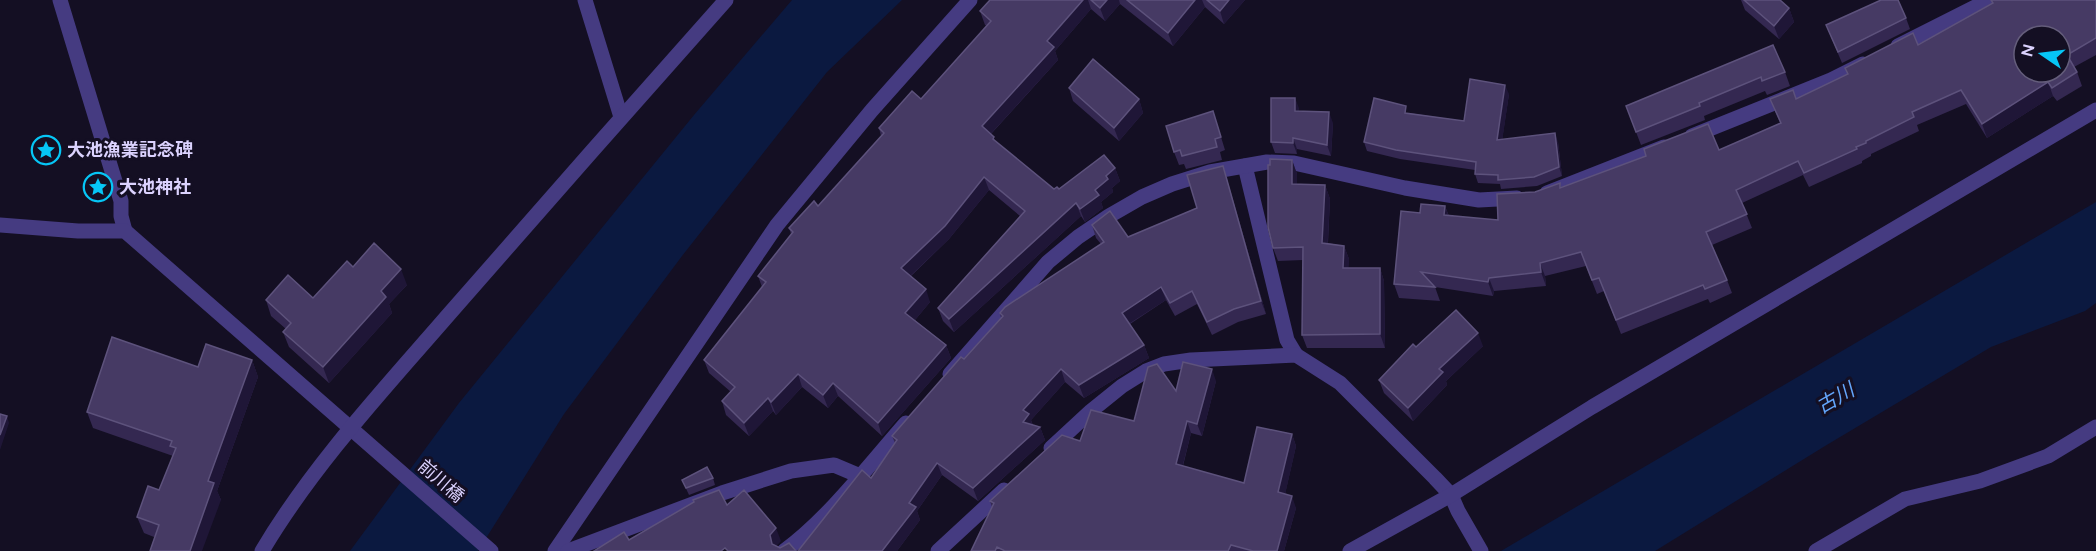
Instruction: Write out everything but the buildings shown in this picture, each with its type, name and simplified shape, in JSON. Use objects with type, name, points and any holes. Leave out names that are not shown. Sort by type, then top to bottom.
[{"type":"street","points":[[0,225],[78,231],[125,231],[121,216],[121,201],[60,0]]},
{"type":"street","points":[[585,0],[621,117]]},
{"type":"street","points":[[262,551],[285,513],[351,428],[621,117],[726,0]]},
{"type":"street","points":[[555,551],[777,225],[872,110],[970,0]]},
{"type":"street","points":[[936,389],[1048,262],[1078,237],[1109,216],[1142,197],[1172,184],[1210,172],[1267,162],[1294,163],[1405,188],[1479,200],[1539,196],[1831,80],[1989,0]]},
{"type":"street","points":[[1350,551],[1451,495],[1612,395],[2096,110]]},
{"type":"street","points":[[1245,166],[1287,340],[1296,355],[1340,382],[1451,495],[1481,551]]},
{"type":"street","name":"前川橋","points":[[125,231],[491,551]]},
{"type":"street","points":[[1042,456],[1091,411],[1122,386],[1146,371],[1164,364],[1191,360],[1296,355]]},
{"type":"street","points":[[784,551],[798,541],[860,476],[913,415]]},
{"type":"street","points":[[1816,551],[1905,499],[1990,478],[2048,456],[2096,427]]},
{"type":"street","points":[[568,551],[722,493],[791,471],[834,465],[860,476]]},
{"type":"street","points":[[938,551],[1017,479]]},
{"type":"water","points":[[792,0],[902,0],[827,72],[682,256],[564,414],[478,551],[350,551],[459,403],[694,115]]},
{"type":"water","name":"古川","points":[[2096,202],[2096,303],[2085,311],[1991,347],[1655,551],[1501,551]]},
{"type":"place","name":"大池漁業記念碑","points":[[46,150]]},
{"type":"place","name":"大池神社","points":[[98,187]]}]
